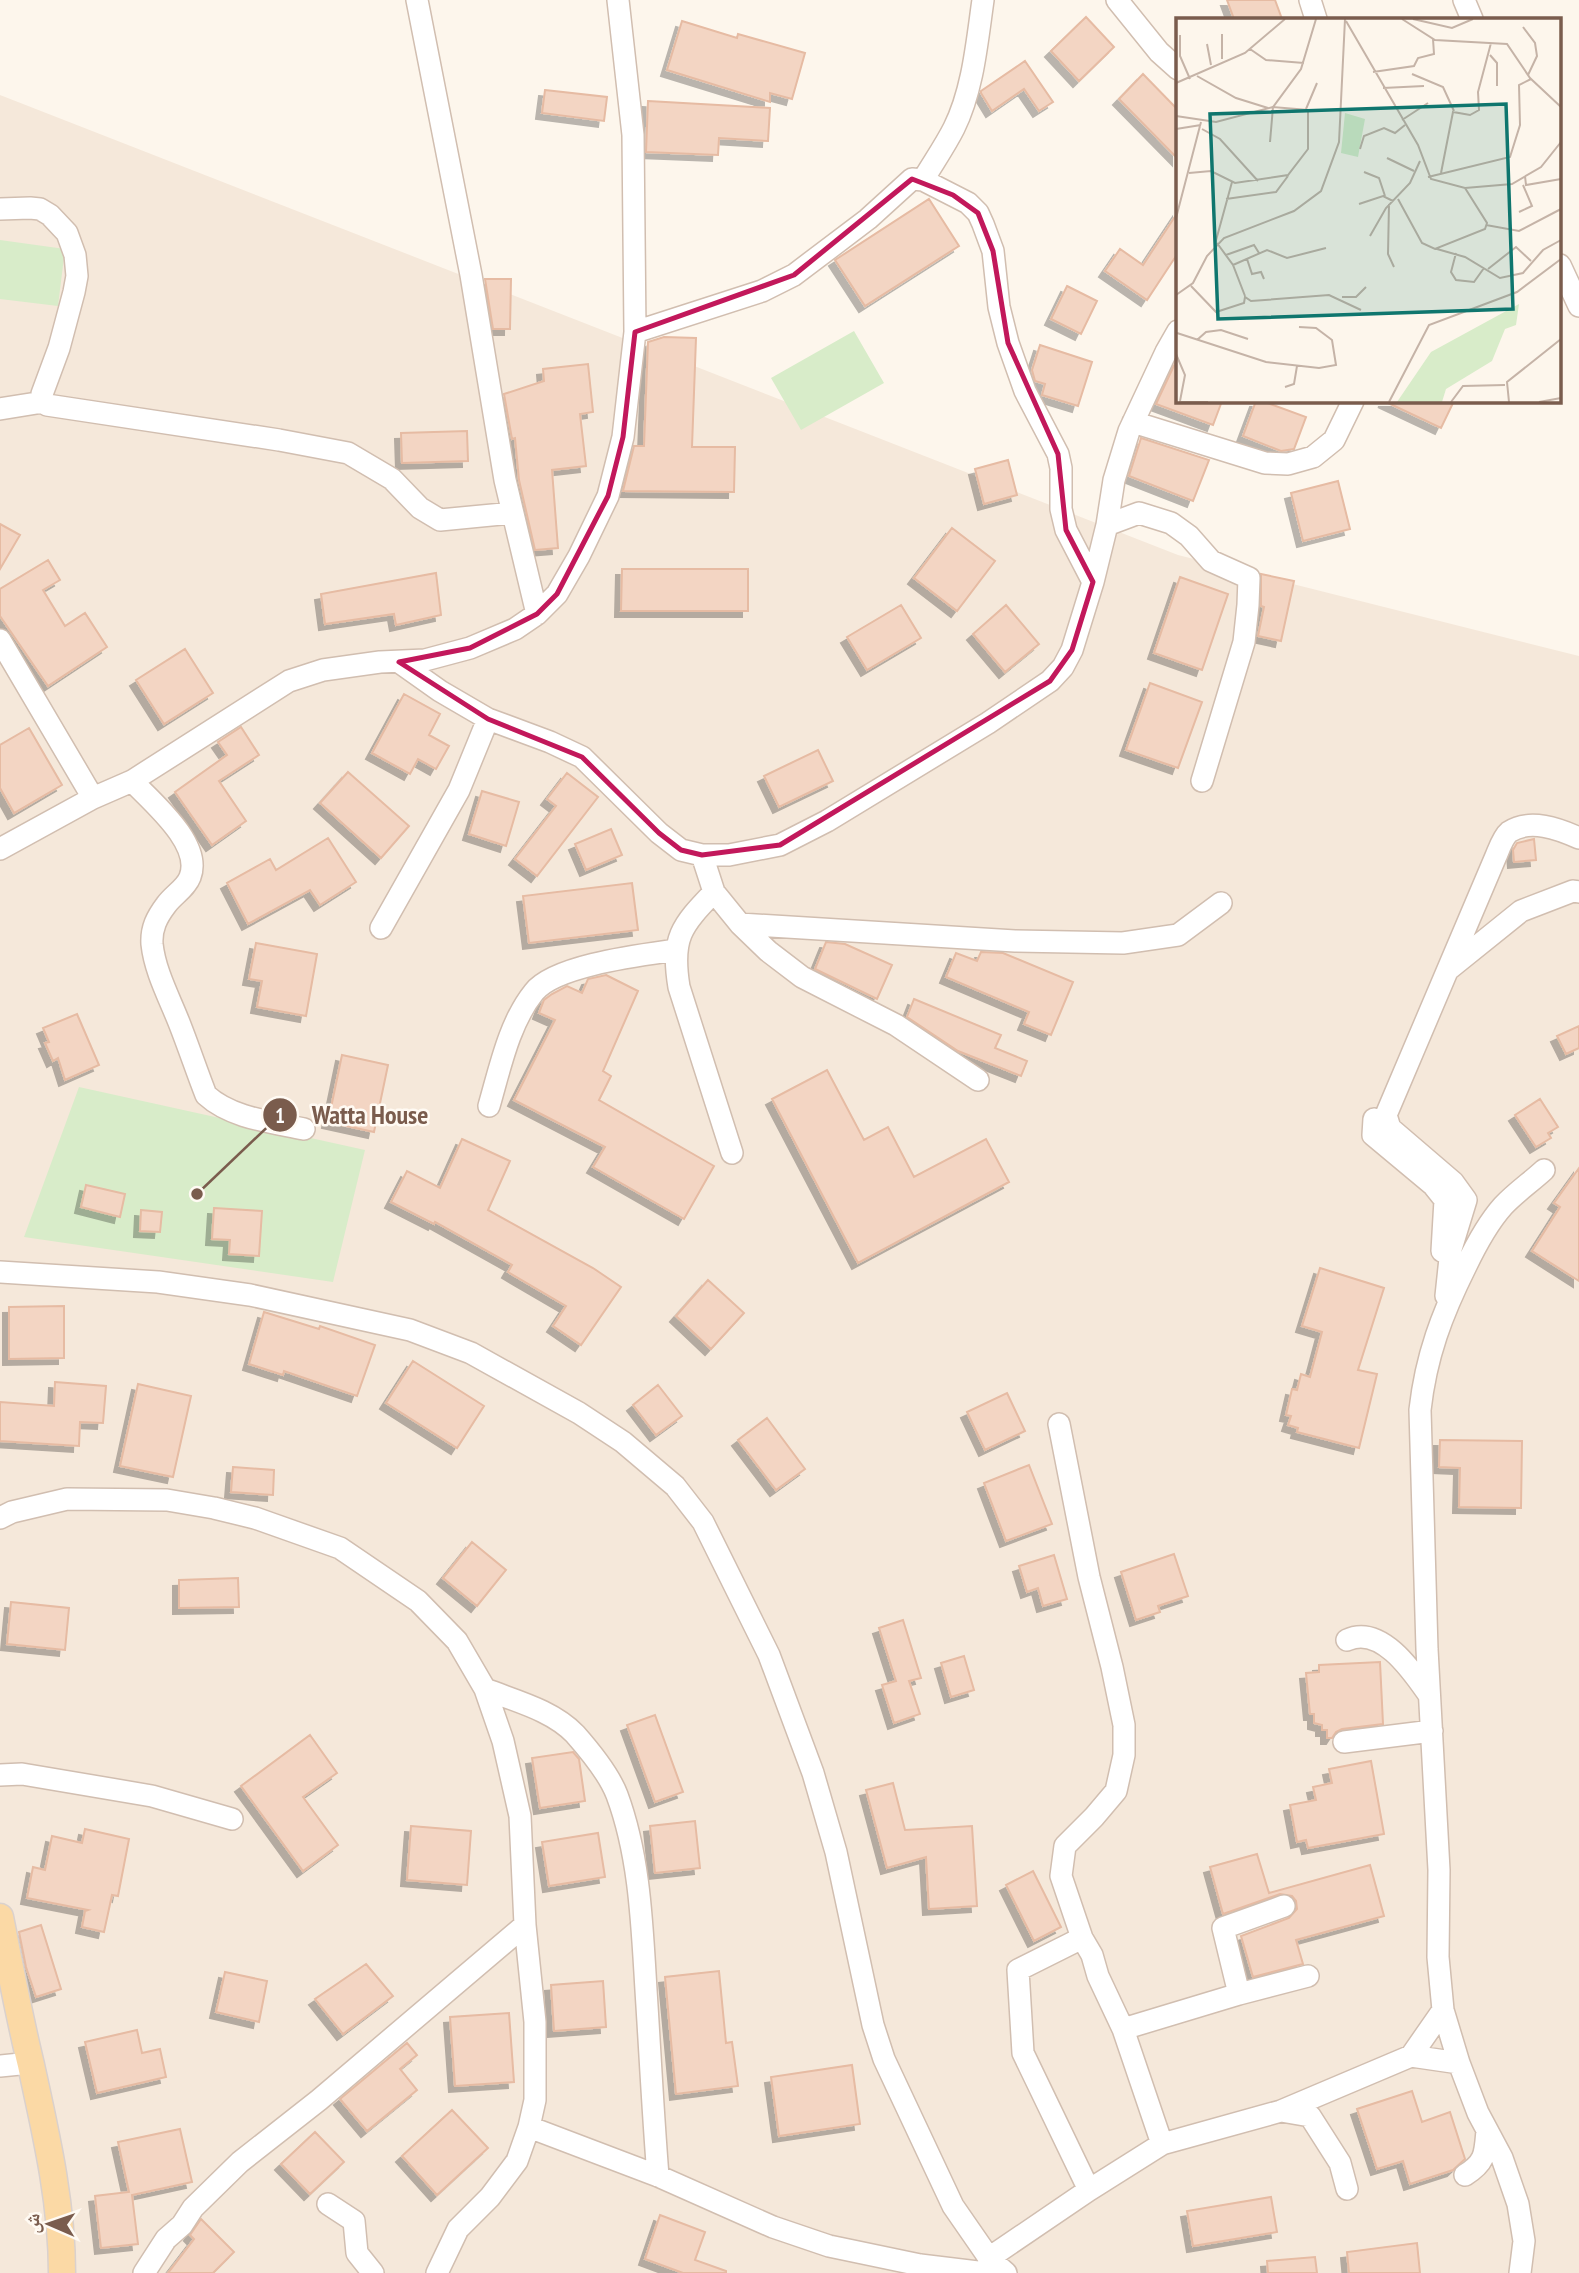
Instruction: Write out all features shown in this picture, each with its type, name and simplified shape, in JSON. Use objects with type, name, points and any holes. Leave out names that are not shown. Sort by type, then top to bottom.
[{"type":"main road","points":[[0,1917],[51,2151],[62,2236],[62,2273]]},
{"type":"street","points":[[417,0],[471,275],[512,513],[537,614]]},
{"type":"street","points":[[0,849],[93,798],[132,781],[289,681],[323,670],[380,662],[425,660],[470,648],[515,629],[537,614],[557,594],[608,496],[623,437],[635,332],[633,135],[618,0]]},
{"type":"street","points":[[923,180],[954,127],[965,97],[975,55],[983,0]]},
{"type":"street","points":[[1117,0],[1159,52],[1176,67]]},
{"type":"street","points":[[1310,0],[1316,18]]},
{"type":"street","points":[[1464,0],[1472,18]]},
{"type":"street","points":[[635,332],[762,291],[794,275],[868,219],[912,179],[923,180],[968,204],[978,213],[990,240],[999,307],[1008,343],[1025,391],[1058,454],[1061,509],[1066,530],[1093,582]]},
{"type":"street","points":[[0,209],[40,209],[50,215],[67,233],[75,255],[77,276],[74,292],[59,348],[42,394],[43,401]]},
{"type":"street","points":[[1562,269],[1579,306]]},
{"type":"street","points":[[399,662],[440,691],[488,719],[551,742],[582,757],[659,833],[681,850],[702,855],[729,855],[780,845],[827,821],[988,723],[1050,681],[1063,667],[1072,650],[1093,582],[1107,525],[1114,480],[1133,422],[1176,334]]},
{"type":"street","points":[[0,409],[43,401],[52,407],[279,440],[348,453],[392,479],[420,508],[439,520],[512,513]]},
{"type":"street","points":[[1133,422],[1265,463],[1288,464],[1312,457],[1335,440],[1353,402]]},
{"type":"street","points":[[1107,525],[1139,513],[1171,523],[1189,536],[1210,561],[1249,578],[1244,642],[1202,781]]},
{"type":"street","points":[[0,640],[93,798]]},
{"type":"street","points":[[381,928],[459,790],[488,719]]},
{"type":"street","points":[[132,781],[178,829],[192,859],[189,880],[169,900],[156,919],[152,942],[154,957],[206,1095],[216,1105],[231,1111],[304,1129]]},
{"type":"street","points":[[1520,2273],[1524,2241],[1518,2204],[1502,2158],[1478,2113],[1459,2063],[1443,2010],[1438,1957],[1439,1870],[1420,1410],[1424,1377],[1442,1316],[1451,1249],[1466,1200],[1453,1182],[1390,1128],[1385,1115],[1508,833],[1528,824],[1560,830],[1579,838]]},
{"type":"street","points":[[702,855],[714,892],[740,924],[768,951],[802,976],[896,1025],[978,1080]]},
{"type":"street","points":[[1447,970],[1521,911],[1573,891],[1579,892]]},
{"type":"street","points":[[714,892],[687,919],[676,950],[676,966],[679,987],[732,1153]]},
{"type":"street","points":[[740,924],[1015,941],[1123,943],[1178,935],[1221,903]]},
{"type":"street","points":[[489,1106],[505,1052],[518,1020],[535,990],[558,976],[587,965],[676,950]]},
{"type":"street","points":[[1374,1119],[1373,1135],[1425,1178],[1445,1200],[1442,1316]]},
{"type":"street","points":[[1442,1316],[1479,1240],[1503,1207],[1544,1170]]},
{"type":"street","points":[[0,1272],[158,1282],[250,1295],[410,1330],[471,1353],[579,1413],[623,1442],[676,1486],[703,1522],[769,1654],[813,1773],[836,1852],[873,2025],[884,2059],[953,2206],[988,2266]]},
{"type":"street","points":[[1059,1424],[1089,1577],[1124,1725],[1124,1755],[1116,1791],[1065,1846],[1061,1875],[1082,1938],[1124,2029],[1162,2144]]},
{"type":"street","points":[[0,1518],[12,1512],[66,1499],[167,1500],[214,1508],[289,1528],[340,1548],[418,1601],[457,1641],[485,1689],[503,1741],[520,1816],[525,1925],[535,2022],[535,2100],[517,2161],[490,2197],[458,2229],[437,2273]]},
{"type":"street","points":[[1347,1640],[1367,1637],[1382,1643],[1398,1654],[1430,1697]]},
{"type":"street","points":[[485,1689],[540,1710],[573,1732],[597,1762],[616,1793],[636,1876],[643,1942],[658,2176]]},
{"type":"street","points":[[1344,1742],[1432,1731]]},
{"type":"street","points":[[0,1775],[22,1774],[152,1796],[232,1819]]},
{"type":"street","points":[[1239,1994],[1223,1928],[1284,1906]]},
{"type":"street","points":[[144,2273],[166,2239],[240,2162],[319,2100],[525,1925]]},
{"type":"street","points":[[1082,1938],[1018,1970],[1023,2053],[1089,2189]]},
{"type":"street","points":[[1124,2029],[1307,1976]]},
{"type":"street","points":[[1411,2056],[1443,2010]]},
{"type":"street","points":[[988,2266],[1089,2189],[1162,2144],[1281,2110],[1411,2056],[1459,2063]]},
{"type":"street","points":[[0,2066],[30,2063]]},
{"type":"street","points":[[1281,2110],[1310,2116],[1340,2163],[1347,2189]]},
{"type":"street","points":[[529,2127],[658,2176],[773,2227],[829,2246],[919,2265],[988,2266],[1006,2273]]},
{"type":"street","points":[[1465,2175],[1476,2168],[1485,2155],[1487,2130]]},
{"type":"street","points":[[328,2204],[354,2221],[357,2253],[373,2273]]},
{"type":"highlighted area","points":[[912,179],[953,195],[978,213],[993,251],[1008,343],[1058,454],[1066,530],[1093,582],[1072,650],[1050,681],[780,845],[702,855],[681,850],[659,833],[582,757],[488,719],[399,662],[470,648],[537,614],[557,594],[608,496],[623,437],[635,332],[794,275]]},
{"type":"shaded area","points":[[0,95],[1178,555],[1579,656],[1579,2273],[0,2273]]},
{"type":"green space","points":[[0,240],[65,249],[58,306],[0,299]]},
{"type":"green space","points":[[854,331],[884,383],[801,430],[771,378]]},
{"type":"green space","points":[[79,1087],[365,1150],[333,1282],[24,1237]]},
{"type":"building","points":[[1227,0],[1275,0],[1282,18],[1234,18]]},
{"type":"building","points":[[1086,17],[1114,47],[1079,81],[1051,51]]},
{"type":"building","points":[[682,21],[737,38],[738,34],[805,53],[792,99],[770,93],[770,102],[667,70]]},
{"type":"building","points":[[1025,61],[1053,102],[1039,111],[1024,89],[992,111],[981,91]]},
{"type":"building","points":[[1143,74],[1176,108],[1176,157],[1119,99]]},
{"type":"building","points":[[545,90],[607,97],[604,121],[542,113]]},
{"type":"building","points":[[648,101],[770,108],[768,141],[719,138],[718,155],[646,152]]},
{"type":"building","points":[[929,199],[959,246],[865,306],[835,260]]},
{"type":"building","points":[[1176,215],[1176,256],[1147,300],[1105,271],[1120,249],[1143,265]]},
{"type":"building","points":[[485,279],[511,279],[510,329],[493,329]]},
{"type":"building","points":[[1067,286],[1097,301],[1081,334],[1051,319]]},
{"type":"building","points":[[664,337],[696,338],[692,447],[735,447],[734,492],[623,491],[634,446],[644,446],[648,342]]},
{"type":"building","points":[[1040,345],[1092,362],[1078,406],[1042,395],[1045,384],[1035,381],[1032,370]]},
{"type":"building","points":[[1176,361],[1176,402],[1222,402],[1213,425],[1156,404]]},
{"type":"building","points":[[588,364],[593,412],[580,414],[586,466],[552,470],[558,548],[535,550],[519,480],[515,438],[512,439],[504,394],[544,381],[543,369]]},
{"type":"building","points":[[1256,402],[1265,402],[1306,417],[1294,449],[1281,451],[1243,436]]},
{"type":"building","points":[[1386,402],[1454,402],[1441,428]]},
{"type":"building","points":[[467,431],[468,461],[402,463],[401,433]]},
{"type":"building","points":[[1141,438],[1209,460],[1193,501],[1129,476]]},
{"type":"building","points":[[1008,460],[1017,495],[984,504],[975,469]]},
{"type":"building","points":[[1338,481],[1350,529],[1303,541],[1291,493]]},
{"type":"building","points":[[0,524],[20,535],[0,569]]},
{"type":"building","points":[[952,528],[995,561],[957,611],[914,578]]},
{"type":"building","points":[[48,560],[60,580],[43,590],[65,626],[85,613],[107,647],[48,686],[0,616],[0,589]]},
{"type":"building","points":[[622,569],[748,569],[748,611],[621,611]]},
{"type":"building","points":[[436,573],[441,615],[396,625],[394,614],[325,624],[321,594]]},
{"type":"building","points":[[1261,574],[1294,581],[1281,641],[1258,636],[1264,607],[1261,606]]},
{"type":"building","points":[[1180,577],[1228,594],[1202,670],[1154,653]]},
{"type":"building","points":[[901,605],[921,638],[867,670],[847,637]]},
{"type":"building","points":[[1006,605],[1039,644],[1005,672],[973,634]]},
{"type":"building","points":[[185,649],[213,693],[164,724],[136,680]]},
{"type":"building","points":[[1150,683],[1202,702],[1178,768],[1126,750]]},
{"type":"building","points":[[404,694],[440,714],[429,735],[449,746],[436,769],[418,759],[410,774],[372,753]]},
{"type":"building","points":[[241,727],[259,755],[219,781],[246,821],[212,845],[175,792],[227,755],[218,742]]},
{"type":"building","points":[[29,728],[62,785],[14,813],[0,788],[0,745]]},
{"type":"building","points":[[818,750],[833,781],[779,807],[764,776]]},
{"type":"building","points":[[348,772],[409,826],[381,858],[320,803]]},
{"type":"building","points":[[567,773],[598,797],[537,876],[515,859],[556,806],[547,799]]},
{"type":"building","points":[[482,791],[519,802],[506,846],[469,834]]},
{"type":"building","points":[[611,829],[622,855],[586,870],[575,844]]},
{"type":"building","points":[[328,838],[356,882],[320,905],[310,890],[248,924],[227,883],[270,859],[276,870]]},
{"type":"building","points":[[1534,839],[1536,860],[1514,862],[1513,850],[1517,843]]},
{"type":"building","points":[[632,883],[638,930],[529,943],[523,896]]},
{"type":"building","points":[[826,942],[845,944],[892,965],[877,999],[815,969]]},
{"type":"building","points":[[256,943],[317,954],[306,1016],[257,1007],[262,981],[249,979]]},
{"type":"building","points":[[981,952],[1003,953],[1073,982],[1051,1035],[1024,1024],[1029,1012],[946,977],[956,953],[977,961]]},
{"type":"building","points":[[606,975],[638,991],[603,1071],[611,1076],[599,1100],[714,1166],[684,1219],[593,1167],[605,1147],[514,1100],[555,1020],[539,1013],[544,1000],[567,986],[582,993],[588,979]]},
{"type":"building","points":[[914,999],[1001,1035],[995,1048],[1027,1061],[1021,1076],[958,1051],[907,1017]]},
{"type":"building","points":[[77,1014],[99,1065],[65,1080],[58,1058],[53,1061],[45,1043],[49,1042],[43,1028]]},
{"type":"building","points":[[1579,1026],[1579,1048],[1566,1054],[1557,1036]]},
{"type":"building","points":[[342,1055],[388,1065],[374,1132],[328,1122]]},
{"type":"building","points":[[827,1070],[864,1140],[888,1127],[914,1177],[986,1139],[1009,1182],[858,1263],[772,1099]]},
{"type":"building","points":[[1540,1099],[1558,1127],[1548,1133],[1551,1138],[1536,1147],[1515,1115]]},
{"type":"building","points":[[462,1139],[510,1161],[488,1210],[593,1268],[621,1287],[581,1345],[553,1326],[566,1306],[508,1272],[512,1265],[435,1222],[434,1224],[391,1202],[407,1171],[440,1188]]},
{"type":"building","points":[[1579,1168],[1579,1281],[1532,1251],[1560,1207],[1554,1203]]},
{"type":"building","points":[[86,1185],[125,1194],[120,1217],[81,1207]]},
{"type":"building","points":[[214,1208],[262,1211],[259,1256],[229,1254],[230,1240],[212,1239]]},
{"type":"building","points":[[141,1210],[162,1212],[160,1232],[140,1231]]},
{"type":"building","points":[[1320,1268],[1384,1288],[1358,1370],[1377,1374],[1359,1448],[1297,1432],[1298,1428],[1288,1425],[1291,1416],[1286,1415],[1292,1389],[1297,1390],[1301,1374],[1310,1377],[1322,1332],[1302,1326]]},
{"type":"building","points":[[708,1280],[744,1313],[711,1349],[676,1316]]},
{"type":"building","points":[[64,1306],[64,1358],[9,1359],[9,1307]]},
{"type":"building","points":[[264,1312],[319,1329],[320,1326],[375,1345],[357,1396],[284,1371],[283,1375],[249,1364]]},
{"type":"building","points":[[413,1361],[484,1406],[457,1448],[386,1403]]},
{"type":"building","points":[[55,1382],[106,1386],[103,1423],[80,1422],[79,1446],[0,1441],[0,1402],[54,1406]]},
{"type":"building","points":[[138,1384],[191,1396],[173,1477],[120,1466]]},
{"type":"building","points":[[658,1385],[682,1416],[656,1435],[633,1405]]},
{"type":"building","points":[[1007,1393],[1025,1431],[985,1450],[967,1412]]},
{"type":"building","points":[[767,1418],[805,1469],[776,1490],[738,1440]]},
{"type":"building","points":[[1440,1440],[1522,1441],[1521,1508],[1459,1507],[1460,1468],[1439,1467]]},
{"type":"building","points":[[1029,1465],[1052,1524],[1006,1541],[984,1483]]},
{"type":"building","points":[[233,1467],[274,1470],[273,1495],[231,1492]]},
{"type":"building","points":[[472,1542],[506,1570],[477,1606],[443,1578]]},
{"type":"building","points":[[1174,1554],[1188,1596],[1158,1606],[1160,1612],[1136,1620],[1121,1572]]},
{"type":"building","points":[[1054,1555],[1067,1599],[1043,1606],[1038,1588],[1027,1592],[1019,1566]]},
{"type":"building","points":[[238,1578],[239,1607],[179,1608],[179,1580]]},
{"type":"building","points":[[11,1602],[69,1608],[65,1650],[7,1644]]},
{"type":"building","points":[[903,1620],[921,1678],[909,1681],[920,1714],[894,1723],[882,1685],[896,1681],[879,1628]]},
{"type":"building","points":[[964,1656],[974,1690],[951,1697],[941,1663]]},
{"type":"building","points":[[1380,1662],[1383,1724],[1342,1729],[1332,1738],[1327,1738],[1327,1730],[1322,1730],[1322,1725],[1314,1723],[1314,1714],[1310,1714],[1306,1673],[1319,1672],[1319,1665]]},
{"type":"building","points":[[655,1715],[683,1792],[655,1802],[627,1725]]},
{"type":"building","points":[[310,1735],[337,1773],[303,1797],[338,1845],[303,1871],[241,1786]]},
{"type":"building","points":[[573,1752],[579,1759],[585,1801],[540,1808],[532,1758]]},
{"type":"building","points":[[1371,1761],[1384,1834],[1308,1848],[1306,1840],[1297,1842],[1290,1805],[1316,1800],[1313,1787],[1332,1783],[1329,1769]]},
{"type":"building","points":[[893,1783],[905,1830],[972,1826],[977,1906],[929,1909],[926,1857],[887,1868],[866,1790]]},
{"type":"building","points":[[695,1821],[700,1868],[655,1873],[650,1826]]},
{"type":"building","points":[[411,1826],[471,1831],[467,1885],[407,1880]]},
{"type":"building","points":[[85,1829],[129,1839],[118,1896],[112,1895],[104,1932],[82,1927],[85,1911],[88,1910],[27,1898],[33,1867],[45,1870],[52,1836],[82,1843]]},
{"type":"building","points":[[598,1833],[605,1877],[549,1886],[542,1842]]},
{"type":"building","points":[[1257,1854],[1269,1893],[1370,1865],[1384,1916],[1296,1940],[1303,1964],[1253,1977],[1241,1936],[1289,1918],[1297,1909],[1296,1901],[1292,1896],[1280,1894],[1223,1914],[1210,1867]]},
{"type":"building","points":[[1033,1871],[1061,1927],[1034,1941],[1006,1885]]},
{"type":"building","points":[[41,1925],[61,1989],[36,1997],[19,1932]]},
{"type":"building","points":[[366,1964],[393,1996],[343,2034],[315,1999]]},
{"type":"building","points":[[719,1971],[726,2043],[732,2042],[738,2086],[676,2094],[665,1977]]},
{"type":"building","points":[[225,1972],[267,1981],[259,2022],[216,2012]]},
{"type":"building","points":[[603,1981],[606,2027],[554,2031],[551,1985]]},
{"type":"building","points":[[509,2013],[514,2082],[455,2086],[450,2017]]},
{"type":"building","points":[[137,2030],[142,2053],[160,2049],[166,2077],[97,2093],[85,2042]]},
{"type":"building","points":[[407,2043],[417,2055],[400,2069],[417,2090],[367,2131],[340,2099]]},
{"type":"building","points":[[852,2065],[860,2124],[779,2136],[771,2077]]},
{"type":"building","points":[[1412,2091],[1422,2122],[1450,2112],[1465,2159],[1453,2170],[1410,2184],[1403,2161],[1377,2169],[1357,2109]]},
{"type":"building","points":[[452,2110],[488,2148],[437,2195],[402,2156]]},
{"type":"building","points":[[180,2129],[192,2182],[132,2195],[138,2244],[101,2248],[95,2196],[129,2192],[118,2142]]},
{"type":"building","points":[[315,2132],[344,2162],[310,2194],[281,2164]]},
{"type":"building","points":[[1271,2197],[1277,2232],[1193,2246],[1187,2211]]},
{"type":"building","points":[[660,2215],[705,2232],[695,2260],[726,2273],[683,2273],[645,2259]]},
{"type":"building","points":[[201,2219],[234,2252],[213,2273],[168,2273],[194,2239],[190,2235]]},
{"type":"building","points":[[1417,2243],[1420,2273],[1349,2273],[1347,2252]]},
{"type":"building","points":[[1315,2257],[1317,2273],[1268,2273],[1267,2261]]},
{"type":"place","name":"Watta House","points":[[197,1194]]}]
